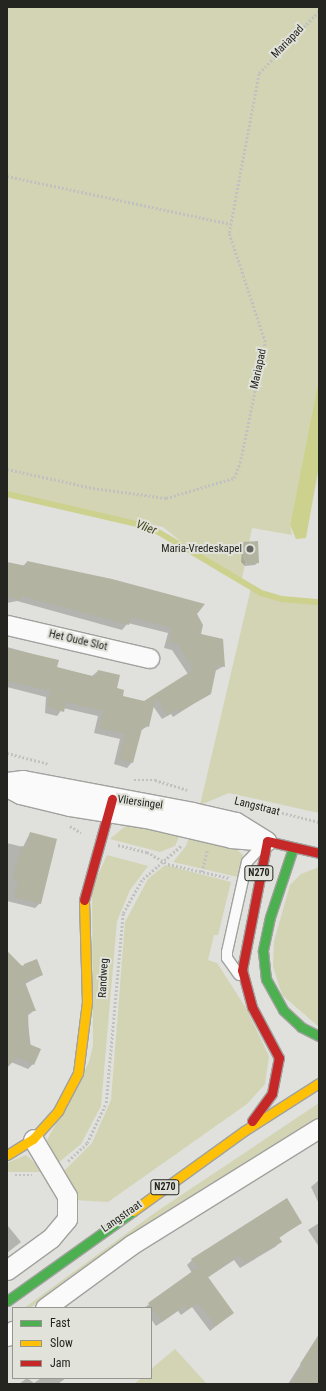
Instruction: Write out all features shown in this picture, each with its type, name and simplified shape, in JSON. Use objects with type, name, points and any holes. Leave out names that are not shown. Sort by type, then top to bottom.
[{"type":"main road","name":"Randweg","points":[[7,1155],[33,1139],[58,1111],[78,1073],[87,1002],[82,908],[89,872],[111,806]]},
{"type":"main road","name":"Vliersingel","points":[[267,841],[293,848]]},
{"type":"main road","name":"N270","points":[[244,1131],[272,1093],[279,1058],[252,1007],[244,981],[242,951],[267,841]]},
{"type":"main road","name":"N270","points":[[293,848],[270,917],[263,951],[266,979],[283,1010],[301,1027],[319,1036]]},
{"type":"main road","points":[[293,848],[319,853]]},
{"type":"main road","name":"Langstraat","points":[[7,1301],[244,1131],[319,1083]]},
{"type":"street","name":"Het Oude Slot","points":[[7,625],[149,658]]},
{"type":"street","name":"Vliersingel","points":[[7,782],[23,780],[188,828],[232,838],[267,841]]},
{"type":"street","name":"Vliersingel","points":[[7,787],[20,794],[111,806],[146,802],[236,822],[267,841]]},
{"type":"street","points":[[46,1307],[131,1245],[319,1128]]},
{"type":"street","points":[[7,1270],[51,1238],[66,1219],[67,1196],[56,1173],[33,1139]]},
{"type":"lane","name":"N270","points":[[244,981],[227,958],[226,952],[247,862],[267,841]]},
{"type":"path","name":"Mariapad","points":[[7,469],[93,488],[166,498],[234,478],[265,342],[229,233],[230,224],[259,72],[319,11]]},
{"type":"path","points":[[7,176],[230,224]]},
{"type":"path","name":"Langstraat","points":[[242,803],[319,822]]},
{"type":"path","name":"Randweg","points":[[56,1173],[88,1143],[104,1110],[123,913],[135,889],[163,860],[180,847],[188,828]]},
{"type":"path","points":[[163,860],[234,880]]},
{"type":"shaded area","points":[[7,7],[319,7],[319,378],[290,525],[292,535],[252,528],[241,584],[218,571],[163,527],[7,492]]},
{"type":"shaded area","points":[[319,378],[319,466],[306,538],[296,539],[290,525]]},
{"type":"shaded area","points":[[251,588],[285,598],[319,600],[319,813],[229,793],[200,805]]},
{"type":"shaded area","points":[[128,824],[182,831],[175,846],[160,852],[110,839]]},
{"type":"shaded area","points":[[191,832],[233,846],[243,855],[238,877],[173,862],[186,846]]},
{"type":"shaded area","points":[[107,855],[148,866],[130,890],[117,921],[101,1106],[81,1144],[58,1163],[47,1140],[89,1062],[93,1046],[92,888]]},
{"type":"shaded area","points":[[165,865],[231,882],[218,935],[214,935],[208,960],[217,963],[246,1008],[269,1056],[265,1084],[247,1104],[108,1202],[75,1200],[64,1171],[92,1143],[111,1100],[125,922],[148,879]]},
{"type":"shaded area","points":[[319,867],[319,1027],[282,995],[273,966],[274,941],[290,885],[301,874]]},
{"type":"shaded area","points":[[319,1103],[319,1118],[168,1211],[31,1307],[25,1307],[156,1212]]},
{"type":"shaded area","points":[[26,1155],[45,1172],[7,1172],[7,1163]]},
{"type":"shaded area","points":[[175,1349],[207,1384],[134,1384],[140,1379],[152,1379],[152,1368]]},
{"type":"building","name":"Maria-Vredeskapel","points":[[258,541],[259,563],[248,564],[243,559],[242,542]]},
{"type":"building","points":[[27,561],[112,579],[205,604],[197,614],[203,625],[201,634],[223,639],[225,667],[217,665],[211,694],[179,712],[177,709],[167,715],[156,697],[149,727],[143,725],[133,763],[118,759],[125,734],[99,728],[103,711],[66,702],[64,712],[51,708],[47,706],[51,691],[7,681],[7,648],[59,660],[57,667],[96,677],[98,670],[120,675],[117,688],[124,690],[123,696],[144,701],[193,670],[178,644],[169,642],[172,628],[131,617],[129,625],[22,596],[21,600],[7,596],[7,562],[26,566]]},
{"type":"building","points":[[30,832],[57,839],[41,904],[14,897],[18,882],[12,880],[21,846],[26,847]]},
{"type":"building","points":[[7,951],[25,969],[24,964],[37,959],[43,975],[25,982],[36,1011],[28,1011],[29,1044],[41,1049],[34,1065],[17,1057],[7,1068]]},
{"type":"building","points":[[287,1198],[302,1223],[279,1237],[282,1242],[245,1263],[240,1255],[208,1277],[234,1313],[216,1326],[198,1303],[187,1310],[184,1306],[162,1322],[148,1303],[197,1268],[191,1259]]},
{"type":"building","points":[[319,1334],[319,1384],[291,1384],[303,1366],[300,1364]]},
{"type":"waterway","name":"Vlier","points":[[7,494],[150,527],[261,593],[282,599],[319,602]]},
{"type":"traffic: fast","points":[[293,848],[270,917],[263,951],[266,979],[283,1010],[301,1027],[319,1036]]},
{"type":"traffic: fast","points":[[7,1301],[133,1211]]},
{"type":"traffic: slow","points":[[7,1155],[33,1139],[58,1111],[78,1073],[87,1002],[84,900]]},
{"type":"traffic: slow","points":[[133,1211],[244,1131],[319,1083]]},
{"type":"traffic: jam","points":[[84,900],[112,799]]},
{"type":"traffic: jam","points":[[267,841],[319,853]]},
{"type":"traffic: jam","points":[[252,1121],[272,1093],[279,1058],[252,1007],[242,970],[267,841]]},
{"type":"place","name":"Maria-Vredeskapel","points":[[250,549]]}]
